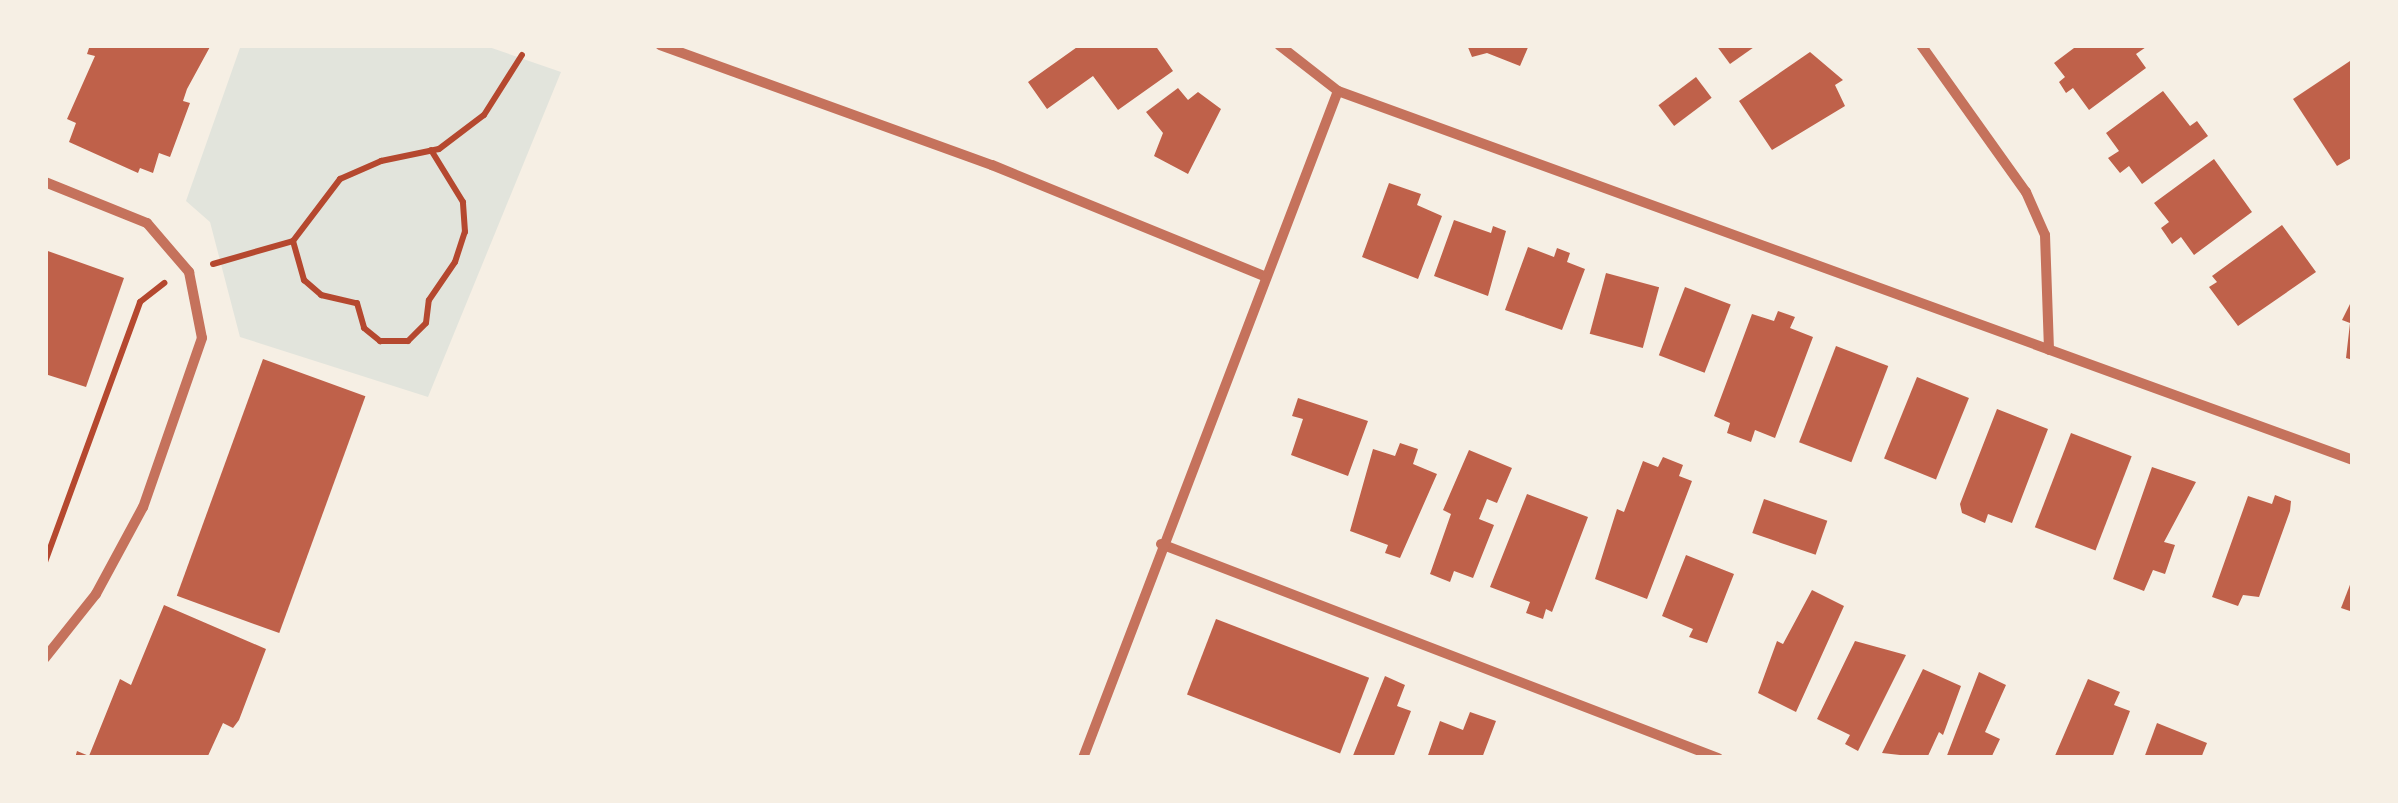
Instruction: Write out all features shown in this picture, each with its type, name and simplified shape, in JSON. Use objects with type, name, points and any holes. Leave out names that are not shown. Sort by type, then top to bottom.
[{"type":"street","points":[[660,45],[992,165],[1264,276]]},
{"type":"street","points":[[1279,45],[1338,91],[2353,460]]},
{"type":"street","points":[[1921,45],[2026,192],[2045,235],[2049,350]]},
{"type":"street","points":[[1084,758],[1161,544],[1338,91]]},
{"type":"street","points":[[45,182],[147,223],[189,272],[202,338],[143,507],[96,594],[45,658]]},
{"type":"street","points":[[1161,544],[1718,758]]},
{"type":"path","points":[[45,562],[140,302],[189,272],[294,241],[340,179],[431,150],[484,115],[522,55]]},
{"type":"path","points":[[294,241],[304,280],[321,295],[357,303],[364,328],[380,341],[408,341],[426,323],[429,300],[455,262],[465,232],[463,202],[431,150]]},
{"type":"shaded area","points":[[241,45],[483,45],[561,72],[428,397],[240,337],[210,222],[186,201]]},
{"type":"building","points":[[90,45],[211,45],[187,89],[183,101],[190,103],[170,157],[159,153],[153,173],[140,168],[138,173],[69,142],[76,123],[67,119],[95,56],[87,54]]},
{"type":"building","points":[[1080,45],[1155,45],[1173,71],[1118,110],[1093,76],[1047,109],[1028,82]]},
{"type":"building","points":[[1467,45],[1529,45],[1520,66],[1487,53],[1472,57]]},
{"type":"building","points":[[1716,45],[1757,45],[1730,64]]},
{"type":"building","points":[[2078,45],[2149,45],[2136,54],[2146,68],[2089,110],[2073,88],[2066,93],[2059,82],[2065,77],[2054,63]]},
{"type":"building","points":[[1810,52],[1843,80],[1835,85],[1845,106],[1772,150],[1739,101]]},
{"type":"building","points":[[2353,59],[2353,157],[2337,166],[2293,99]]},
{"type":"building","points":[[1696,77],[1712,98],[1674,126],[1658,105]]},
{"type":"building","points":[[1178,88],[1188,100],[1198,92],[1221,109],[1188,174],[1154,156],[1163,133],[1146,112]]},
{"type":"building","points":[[2163,91],[2190,126],[2197,121],[2208,136],[2142,184],[2129,166],[2120,173],[2108,158],[2119,151],[2106,133]]},
{"type":"building","points":[[2214,159],[2252,212],[2194,255],[2181,237],[2172,244],[2161,228],[2169,222],[2154,203]]},
{"type":"building","points":[[1389,183],[1421,194],[1417,205],[1442,216],[1418,279],[1362,257]]},
{"type":"building","points":[[1454,220],[1491,233],[1493,226],[1506,231],[1488,296],[1434,276]]},
{"type":"building","points":[[2282,225],[2316,272],[2238,326],[2209,287],[2217,282],[2212,276]]},
{"type":"building","points":[[1528,247],[1554,257],[1557,248],[1570,253],[1567,262],[1585,269],[1562,330],[1505,310]]},
{"type":"building","points":[[45,250],[124,278],[86,387],[45,374]]},
{"type":"building","points":[[1606,273],[1659,287],[1643,348],[1590,334]]},
{"type":"building","points":[[1685,287],[1731,305],[1705,373],[1659,355]]},
{"type":"building","points":[[2350,304],[2353,360],[2346,358],[2350,323],[2342,320]]},
{"type":"building","points":[[1778,311],[1795,317],[1790,328],[1813,337],[1775,438],[1755,430],[1751,442],[1727,433],[1730,423],[1714,416],[1752,314],[1774,321]]},
{"type":"building","points":[[1836,346],[1888,366],[1851,462],[1799,442]]},
{"type":"building","points":[[263,359],[365,396],[279,633],[177,596]]},
{"type":"building","points":[[1917,377],[1969,398],[1936,480],[1884,459]]},
{"type":"building","points":[[1298,398],[1368,421],[1348,476],[1291,455],[1303,419],[1292,416]]},
{"type":"building","points":[[1997,409],[2048,429],[2012,523],[1988,514],[1985,523],[1962,513],[1960,504]]},
{"type":"building","points":[[2071,433],[2132,456],[2095,551],[2035,527]]},
{"type":"building","points":[[1400,443],[1418,449],[1413,464],[1437,474],[1400,558],[1385,553],[1388,545],[1350,531],[1373,449],[1395,456]]},
{"type":"building","points":[[1469,450],[1512,468],[1497,503],[1487,499],[1479,519],[1494,525],[1473,578],[1454,571],[1450,582],[1430,574],[1451,514],[1443,510]]},
{"type":"building","points":[[1663,457],[1683,465],[1679,476],[1692,481],[1647,599],[1595,579],[1617,509],[1624,512],[1643,461],[1658,467]]},
{"type":"building","points":[[2152,467],[2196,482],[2164,542],[2175,545],[2165,574],[2153,570],[2144,591],[2113,579]]},
{"type":"building","points":[[1527,494],[1588,517],[1552,612],[1546,609],[1543,619],[1526,613],[1530,602],[1490,587]]},
{"type":"building","points":[[2275,495],[2291,501],[2290,511],[2259,597],[2243,595],[2238,606],[2212,597],[2248,496],[2272,504]]},
{"type":"building","points":[[1764,499],[1827,521],[1816,555],[1752,533]]},
{"type":"building","points":[[1686,555],[1734,574],[1707,643],[1689,637],[1693,629],[1662,616]]},
{"type":"building","points":[[2353,577],[2353,612],[2341,608]]},
{"type":"building","points":[[1812,590],[1844,606],[1796,712],[1758,693],[1777,641],[1783,644]]},
{"type":"building","points":[[164,605],[266,649],[239,720],[233,728],[223,723],[207,758],[75,758],[77,751],[89,756],[120,679],[131,685]]},
{"type":"building","points":[[1216,619],[1369,678],[1340,753],[1187,695]]},
{"type":"building","points":[[1855,641],[1906,655],[1858,751],[1845,744],[1850,735],[1817,719]]},
{"type":"building","points":[[1923,669],[1961,686],[1943,735],[1939,732],[1927,758],[1882,753]]},
{"type":"building","points":[[1979,672],[2006,685],[1985,732],[2000,739],[1991,758],[1946,758]]},
{"type":"building","points":[[1385,676],[1405,685],[1397,706],[1411,711],[1393,758],[1352,758]]},
{"type":"building","points":[[2088,679],[2120,692],[2114,705],[2130,711],[2112,758],[2054,758]]},
{"type":"building","points":[[1470,712],[1496,721],[1482,758],[1427,758],[1440,721],[1463,730]]},
{"type":"building","points":[[2157,723],[2207,743],[2201,758],[2144,758]]}]
